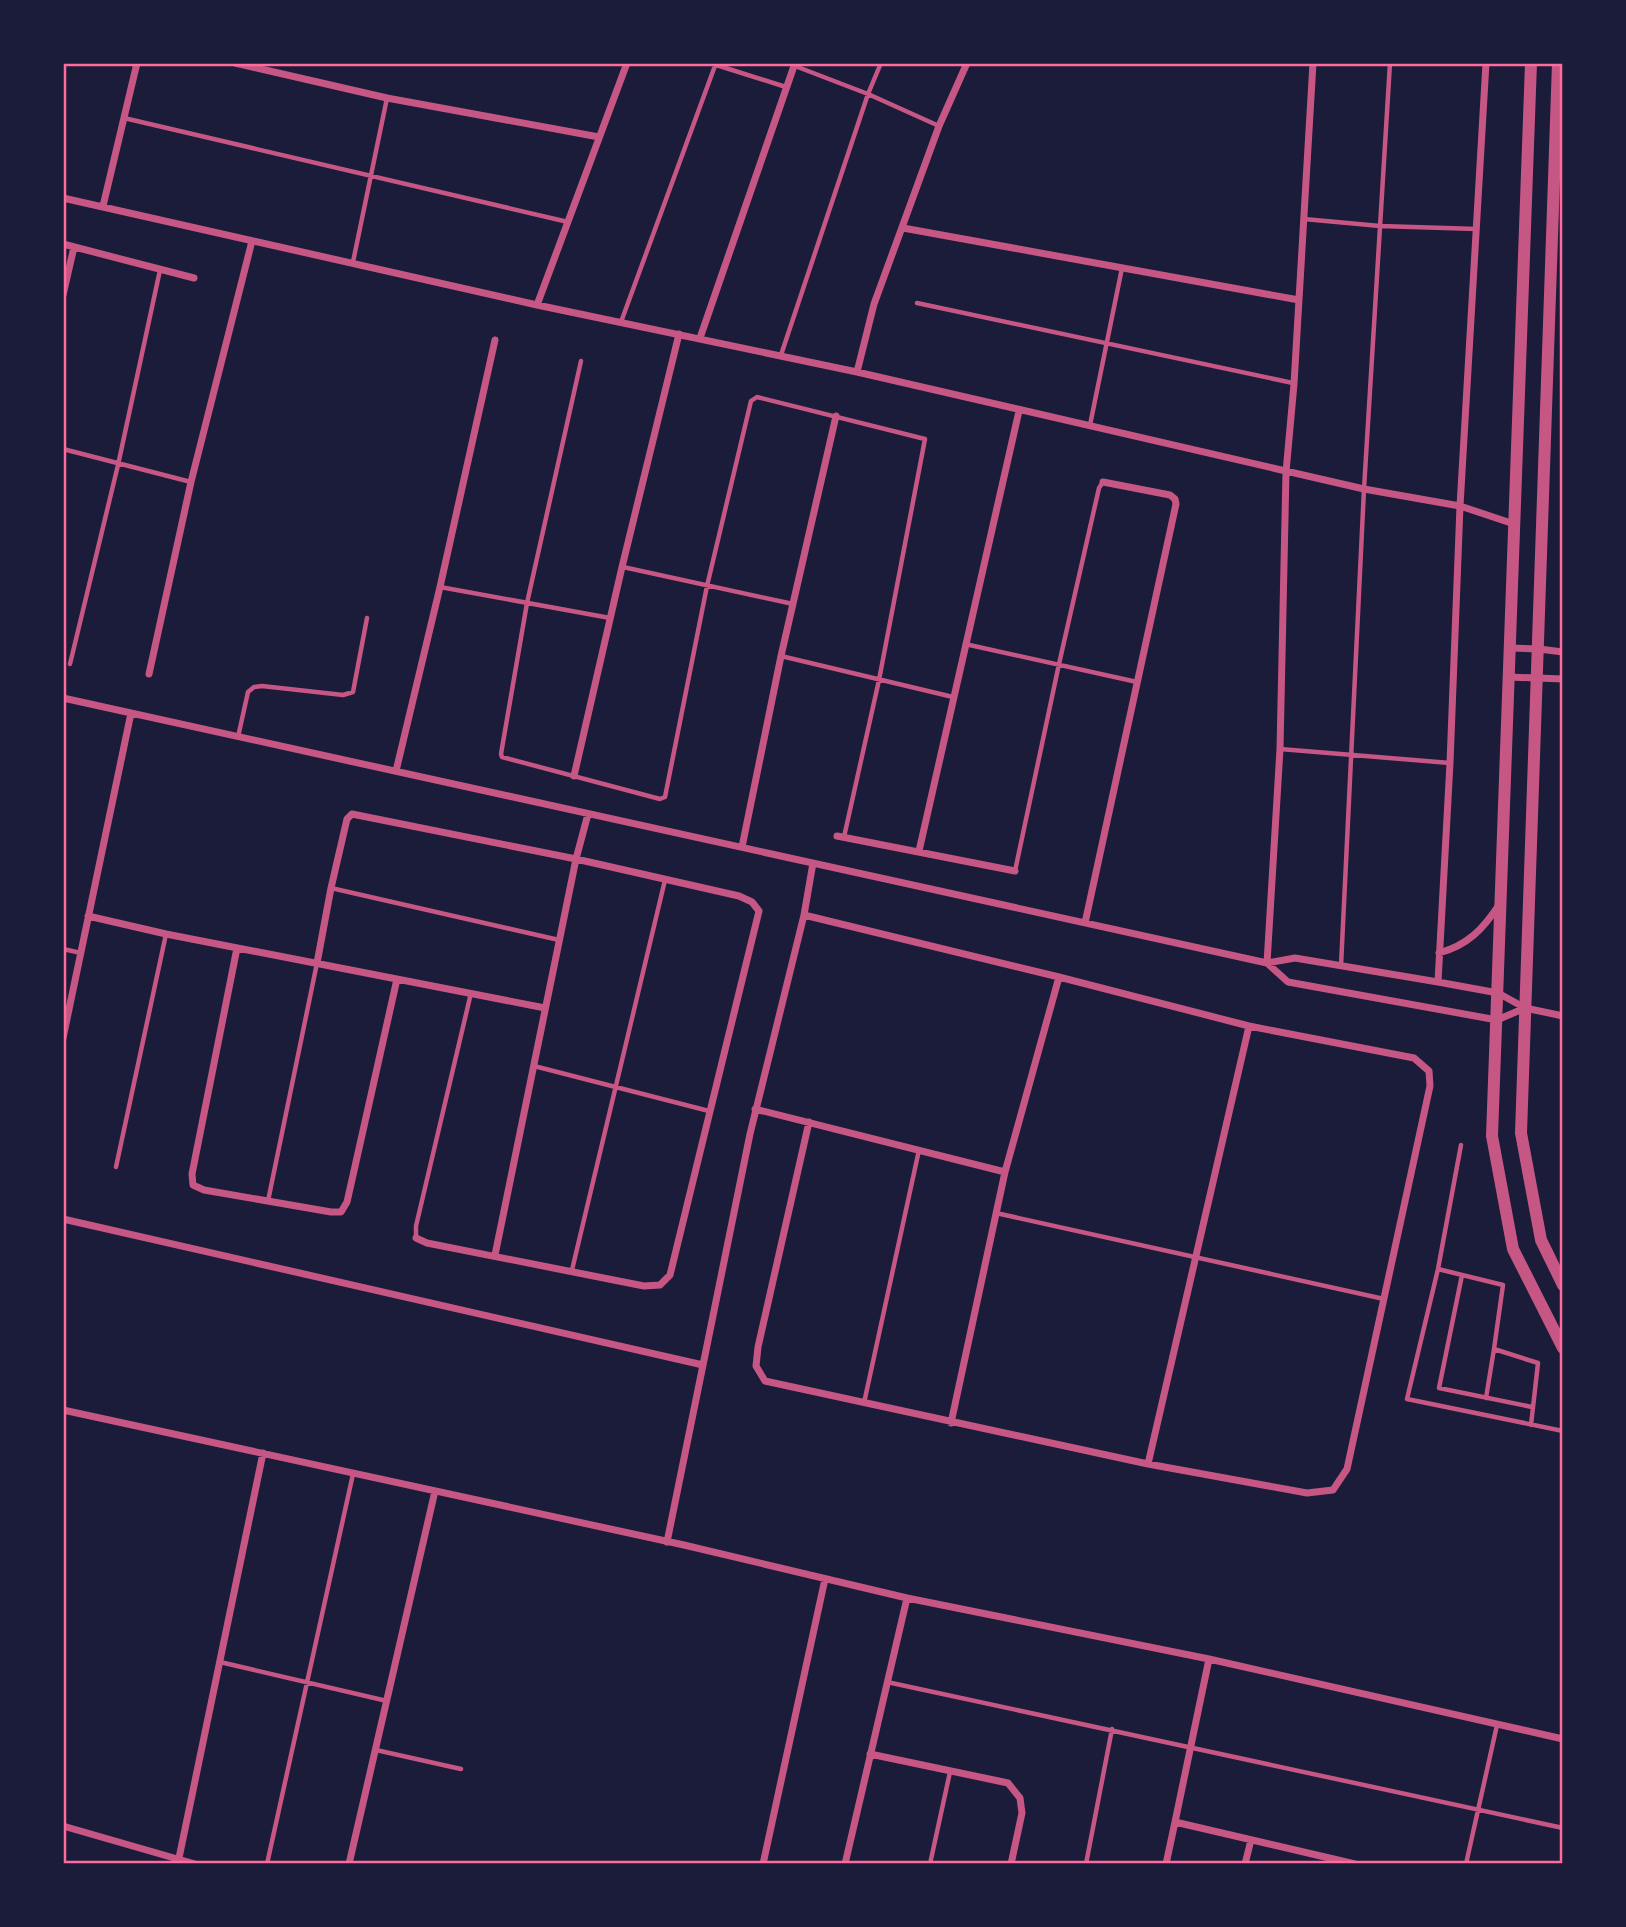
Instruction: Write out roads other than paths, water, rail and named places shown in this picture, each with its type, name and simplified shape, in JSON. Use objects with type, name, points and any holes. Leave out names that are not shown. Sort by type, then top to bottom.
[{"type":"street","points":[[103,206],[137,63]]},
{"type":"street","points":[[235,63],[387,98],[599,137]]},
{"type":"street","points":[[537,305],[627,63]]},
{"type":"street","points":[[857,372],[874,304],[939,126],[967,63]]},
{"type":"street","points":[[1266,963],[1280,749],[1286,472],[1294,384],[1313,63]]},
{"type":"street","points":[[1438,982],[1451,763],[1460,506],[1486,63]]},
{"type":"street","points":[[1531,63],[1493,1136],[1513,1249],[1563,1348]]},
{"type":"street","points":[[1558,63],[1521,1133],[1541,1240],[1563,1285]]},
{"type":"street","points":[[700,338],[794,64]]},
{"type":"street","points":[[63,198],[537,305],[857,372],[1286,472],[1460,506],[1514,524]]},
{"type":"street","points":[[903,228],[1299,300]]},
{"type":"street","points":[[149,674],[191,482],[252,241]]},
{"type":"street","points":[[63,244],[194,278]]},
{"type":"street","points":[[63,295],[74,247]]},
{"type":"street","points":[[574,776],[679,334]]},
{"type":"street","points":[[396,771],[495,340]]},
{"type":"street","points":[[919,851],[1019,411]]},
{"type":"street","points":[[742,847],[781,656],[836,416]]},
{"type":"street","points":[[1084,923],[1175,499],[1170,495],[1103,482]]},
{"type":"street","points":[[1510,648],[1563,652]]},
{"type":"street","points":[[1509,677],[1563,678]]},
{"type":"street","points":[[63,698],[1266,963],[1294,958],[1438,982],[1498,993],[1525,1008],[1563,1016]]},
{"type":"street","points":[[63,1038],[131,713]]},
{"type":"street","points":[[317,963],[347,819],[352,814],[576,859],[739,896],[752,902],[759,912],[670,1275],[660,1285],[644,1286],[427,1243],[416,1238]]},
{"type":"street","points":[[495,1255],[576,859],[588,814]]},
{"type":"street","points":[[840,836],[1015,871]]},
{"type":"street","points":[[667,1542],[755,1109],[804,915],[813,863]]},
{"type":"street","points":[[1439,953],[1472,938],[1501,902]]},
{"type":"street","points":[[804,915],[1249,1026],[1414,1058],[1429,1071],[1430,1086],[1347,1469],[1333,1490],[1307,1493],[1149,1464],[765,1381],[756,1366],[758,1347],[809,1122]]},
{"type":"street","points":[[88,916],[166,934],[545,1008]]},
{"type":"street","points":[[237,948],[192,1174],[194,1185],[204,1190],[341,1212],[346,1202],[397,979]]},
{"type":"street","points":[[1266,963],[1288,982],[1497,1020],[1525,1008]]},
{"type":"street","points":[[951,1423],[995,1212],[1059,977]]},
{"type":"street","points":[[1149,1464],[1249,1026]]},
{"type":"street","points":[[755,1109],[1005,1172]]},
{"type":"street","points":[[63,1219],[703,1365]]},
{"type":"street","points":[[63,1410],[667,1542],[907,1598],[1209,1659],[1563,1739]]},
{"type":"street","points":[[178,1858],[262,1453]]},
{"type":"street","points":[[349,1864],[435,1491]]},
{"type":"street","points":[[763,1864],[825,1579]]},
{"type":"street","points":[[845,1864],[907,1598]]},
{"type":"street","points":[[1166,1864],[1209,1659]]},
{"type":"street","points":[[870,1754],[1009,1783],[1020,1798],[1022,1813],[1011,1864]]},
{"type":"street","points":[[1175,1822],[1335,1862],[1355,1864]]},
{"type":"street","points":[[63,1826],[195,1864]]},
{"type":"street","points":[[1245,1864],[1251,1840]]},
{"type":"lane","points":[[781,356],[881,63]]},
{"type":"lane","points":[[1341,966],[1364,489],[1390,63]]},
{"type":"lane","points":[[621,322],[714,64],[787,87]]},
{"type":"lane","points":[[794,64],[939,126]]},
{"type":"lane","points":[[353,262],[387,98]]},
{"type":"lane","points":[[124,118],[568,222]]},
{"type":"lane","points":[[1304,219],[1380,226],[1477,229]]},
{"type":"lane","points":[[1090,426],[1122,268]]},
{"type":"lane","points":[[70,664],[118,465],[160,270]]},
{"type":"lane","points":[[917,303],[1294,384]]},
{"type":"lane","points":[[581,360],[527,603],[500,754],[502,757],[660,799],[665,797],[707,586],[751,401],[757,397],[925,439],[879,680],[840,836]]},
{"type":"lane","points":[[63,449],[191,482]]},
{"type":"lane","points":[[1015,871],[1059,664],[1099,488],[1103,482]]},
{"type":"lane","points":[[622,567],[793,604]]},
{"type":"lane","points":[[440,587],[611,618]]},
{"type":"lane","points":[[238,737],[248,692],[254,687],[343,695],[353,692],[367,618]]},
{"type":"lane","points":[[964,644],[1137,682]]},
{"type":"lane","points":[[781,656],[953,697]]},
{"type":"lane","points":[[1280,749],[1451,763]]},
{"type":"lane","points":[[572,1270],[665,879]]},
{"type":"lane","points":[[331,888],[559,940]]},
{"type":"lane","points":[[116,1167],[166,934]]},
{"type":"lane","points":[[63,949],[81,953]]},
{"type":"lane","points":[[268,1201],[317,963]]},
{"type":"lane","points":[[416,1238],[416,1226],[471,993]]},
{"type":"lane","points":[[533,1066],[709,1111]]},
{"type":"lane","points":[[1461,1145],[1438,1269],[1407,1399],[1563,1431]]},
{"type":"lane","points":[[864,1404],[919,1150]]},
{"type":"lane","points":[[995,1212],[1385,1299]]},
{"type":"lane","points":[[1438,1269],[1503,1285],[1486,1398]]},
{"type":"lane","points":[[1462,1275],[1439,1388],[1532,1407]]},
{"type":"lane","points":[[1494,1349],[1538,1363],[1531,1425]]},
{"type":"lane","points":[[267,1864],[353,1473]]},
{"type":"lane","points":[[220,1662],[387,1701]]},
{"type":"lane","points":[[886,1682],[1563,1828]]},
{"type":"lane","points":[[1466,1864],[1498,1724]]},
{"type":"lane","points":[[1086,1864],[1112,1729]]},
{"type":"lane","points":[[376,1750],[461,1769]]},
{"type":"lane","points":[[930,1864],[950,1771]]}]
